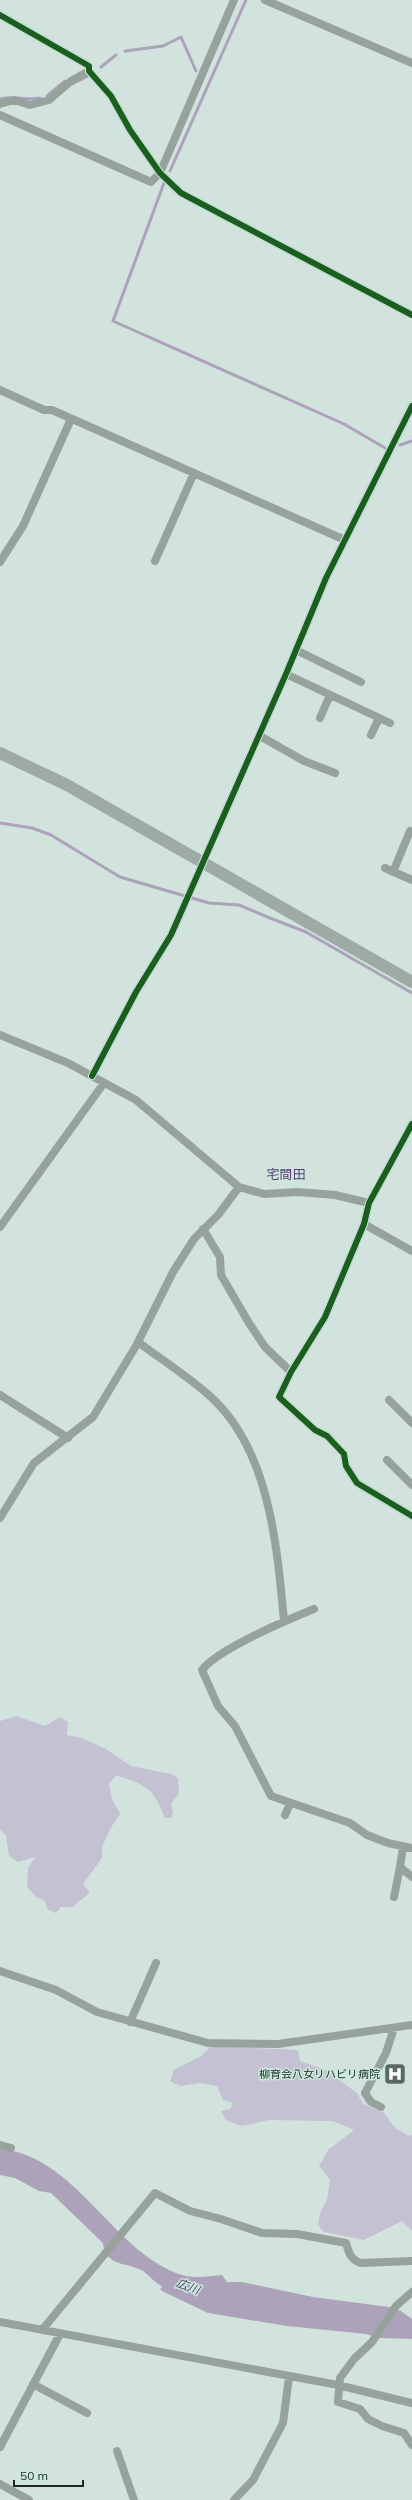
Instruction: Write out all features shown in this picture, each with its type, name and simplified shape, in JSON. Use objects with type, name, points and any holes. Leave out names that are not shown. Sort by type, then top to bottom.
[{"type":"street","points":[[0,115],[151,182],[160,173],[234,0]]},
{"type":"street","points":[[265,0],[412,63]]},
{"type":"street","points":[[0,15],[89,66],[90,71],[111,96],[130,130],[160,173],[193,200],[412,315]]},
{"type":"street","points":[[0,104],[14,100],[30,105],[49,100],[71,81],[90,71]]},
{"type":"street","points":[[0,390],[70,419],[345,540]]},
{"type":"street","points":[[92,1076],[136,992],[171,935],[202,862],[260,736],[307,620],[412,406]]},
{"type":"street","points":[[0,562],[23,526],[70,419]]},
{"type":"street","points":[[155,561],[194,473]]},
{"type":"street","points":[[296,650],[361,682]]},
{"type":"street","points":[[286,674],[390,723]]},
{"type":"street","points":[[320,718],[330,695]]},
{"type":"street","points":[[371,735],[379,718]]},
{"type":"street","points":[[260,736],[304,761],[335,773]]},
{"type":"street","points":[[0,753],[67,785],[412,982]]},
{"type":"street","points":[[393,872],[410,831]]},
{"type":"street","points":[[397,836],[406,839]]},
{"type":"street","points":[[385,868],[412,880]]},
{"type":"street","points":[[0,1035],[68,1063],[136,1100],[239,1187],[264,1194],[298,1192],[335,1195],[369,1203]]},
{"type":"street","points":[[0,1227],[104,1083]]},
{"type":"street","points":[[412,1124],[369,1203],[364,1224],[325,1318],[291,1372],[279,1397],[314,1430],[327,1436],[344,1454],[346,1466],[357,1483],[412,1516]]},
{"type":"street","points":[[0,1518],[34,1463],[93,1417],[138,1342],[173,1272],[203,1229],[218,1216],[239,1187]]},
{"type":"street","points":[[364,1224],[412,1251]]},
{"type":"street","points":[[203,1229],[220,1257],[221,1275],[249,1323],[265,1346],[291,1372]]},
{"type":"street","points":[[138,1342],[212,1398],[239,1431],[270,1503],[278,1558],[284,1621]]},
{"type":"street","points":[[0,1395],[68,1438]]},
{"type":"street","points":[[389,1400],[412,1423]]},
{"type":"street","points":[[387,1460],[412,1485]]},
{"type":"street","points":[[314,1608],[284,1621],[214,1658],[202,1670],[218,1706],[235,1726],[271,1796],[290,1804],[350,1823],[367,1835],[403,1847],[412,1848]]},
{"type":"street","points":[[285,1815],[290,1804]]},
{"type":"street","points":[[394,1897],[403,1847]]},
{"type":"street","points":[[400,1867],[412,1877]]},
{"type":"street","points":[[130,2022],[156,1963]]},
{"type":"street","points":[[0,1971],[56,1990],[97,2012],[208,2042],[278,2044],[412,2025]]},
{"type":"street","points":[[381,2107],[371,2102],[365,2093],[386,2053],[394,2028]]},
{"type":"street","points":[[0,2146],[11,2148]]},
{"type":"street","points":[[42,2330],[124,2233],[155,2193],[190,2211],[221,2219],[262,2233],[297,2234],[346,2243],[349,2255],[354,2260],[361,2262],[412,2261]]},
{"type":"street","points":[[412,2292],[396,2306],[372,2342],[354,2359],[340,2378],[338,2385],[338,2402],[360,2409],[368,2419],[382,2426],[404,2433],[412,2445]]},
{"type":"street","points":[[0,2322],[338,2385],[412,2403]]},
{"type":"street","points":[[0,2447],[60,2334]]},
{"type":"street","points":[[234,2500],[253,2480],[283,2422],[289,2377]]},
{"type":"street","points":[[33,2384],[88,2413]]},
{"type":"street","points":[[117,2451],[134,2500]]},
{"type":"street","points":[[0,2484],[29,2500]]},
{"type":"shaded area","points":[[16,1716],[45,1726],[60,1717],[68,1722],[67,1735],[82,1738],[106,1749],[131,1766],[171,1774],[178,1778],[179,1793],[171,1804],[173,1813],[171,1818],[165,1818],[152,1793],[142,1785],[116,1775],[109,1784],[112,1799],[120,1814],[110,1829],[102,1847],[102,1858],[83,1884],[90,1893],[72,1907],[61,1907],[56,1913],[48,1910],[44,1900],[36,1897],[27,1887],[28,1868],[35,1857],[18,1862],[9,1856],[6,1835],[0,1830],[0,1721]]},
{"type":"shaded area","points":[[211,2046],[298,2050],[300,2061],[325,2070],[357,2093],[363,2104],[384,2113],[395,2128],[409,2136],[412,2135],[412,2231],[402,2221],[364,2240],[324,2232],[318,2225],[320,2213],[327,2200],[330,2180],[319,2166],[328,2150],[354,2130],[332,2121],[269,2120],[242,2126],[226,2120],[221,2111],[230,2109],[233,2103],[223,2100],[217,2086],[200,2083],[180,2086],[170,2081],[174,2070],[201,2056]]},
{"type":"water","name":"広川","points":[[0,2149],[27,2155],[51,2168],[73,2186],[135,2247],[157,2264],[187,2276],[197,2277],[222,2275],[227,2282],[242,2282],[313,2297],[389,2307],[401,2311],[412,2319],[412,2339],[379,2338],[366,2334],[287,2326],[208,2313],[162,2291],[160,2288],[163,2287],[157,2284],[143,2271],[113,2260],[105,2251],[103,2243],[51,2193],[39,2191],[15,2178],[0,2175]]},
{"type":"waterway","points":[[170,171],[246,0]]},
{"type":"waterway","points":[[125,51],[163,46],[181,37],[196,71]]},
{"type":"waterway","points":[[101,67],[116,55]]},
{"type":"waterway","points":[[72,84],[88,76]]},
{"type":"waterway","points":[[47,96],[65,81]]},
{"type":"waterway","points":[[0,99],[40,98]]},
{"type":"waterway","points":[[164,183],[113,321],[344,424],[385,448]]},
{"type":"waterway","points":[[400,445],[412,441]]},
{"type":"waterway","points":[[0,823],[32,828],[51,835],[120,877],[209,903],[239,905],[306,932],[412,993]]},
{"type":"cycle path","points":[[0,15],[89,66],[89,71],[111,96],[130,130],[160,173],[181,193],[412,315]]},
{"type":"cycle path","points":[[92,1076],[136,992],[171,935],[286,674],[326,578],[412,406]]},
{"type":"cycle path","points":[[412,1124],[369,1203],[364,1224],[325,1317],[291,1372],[279,1397],[315,1430],[327,1436],[344,1454],[346,1466],[357,1483],[412,1516]]},
{"type":"place","name":"柳育会八女リハビリ病院","points":[[395,2074]]},
{"type":"district","name":"宅間田","points":[[286,1174]]}]
